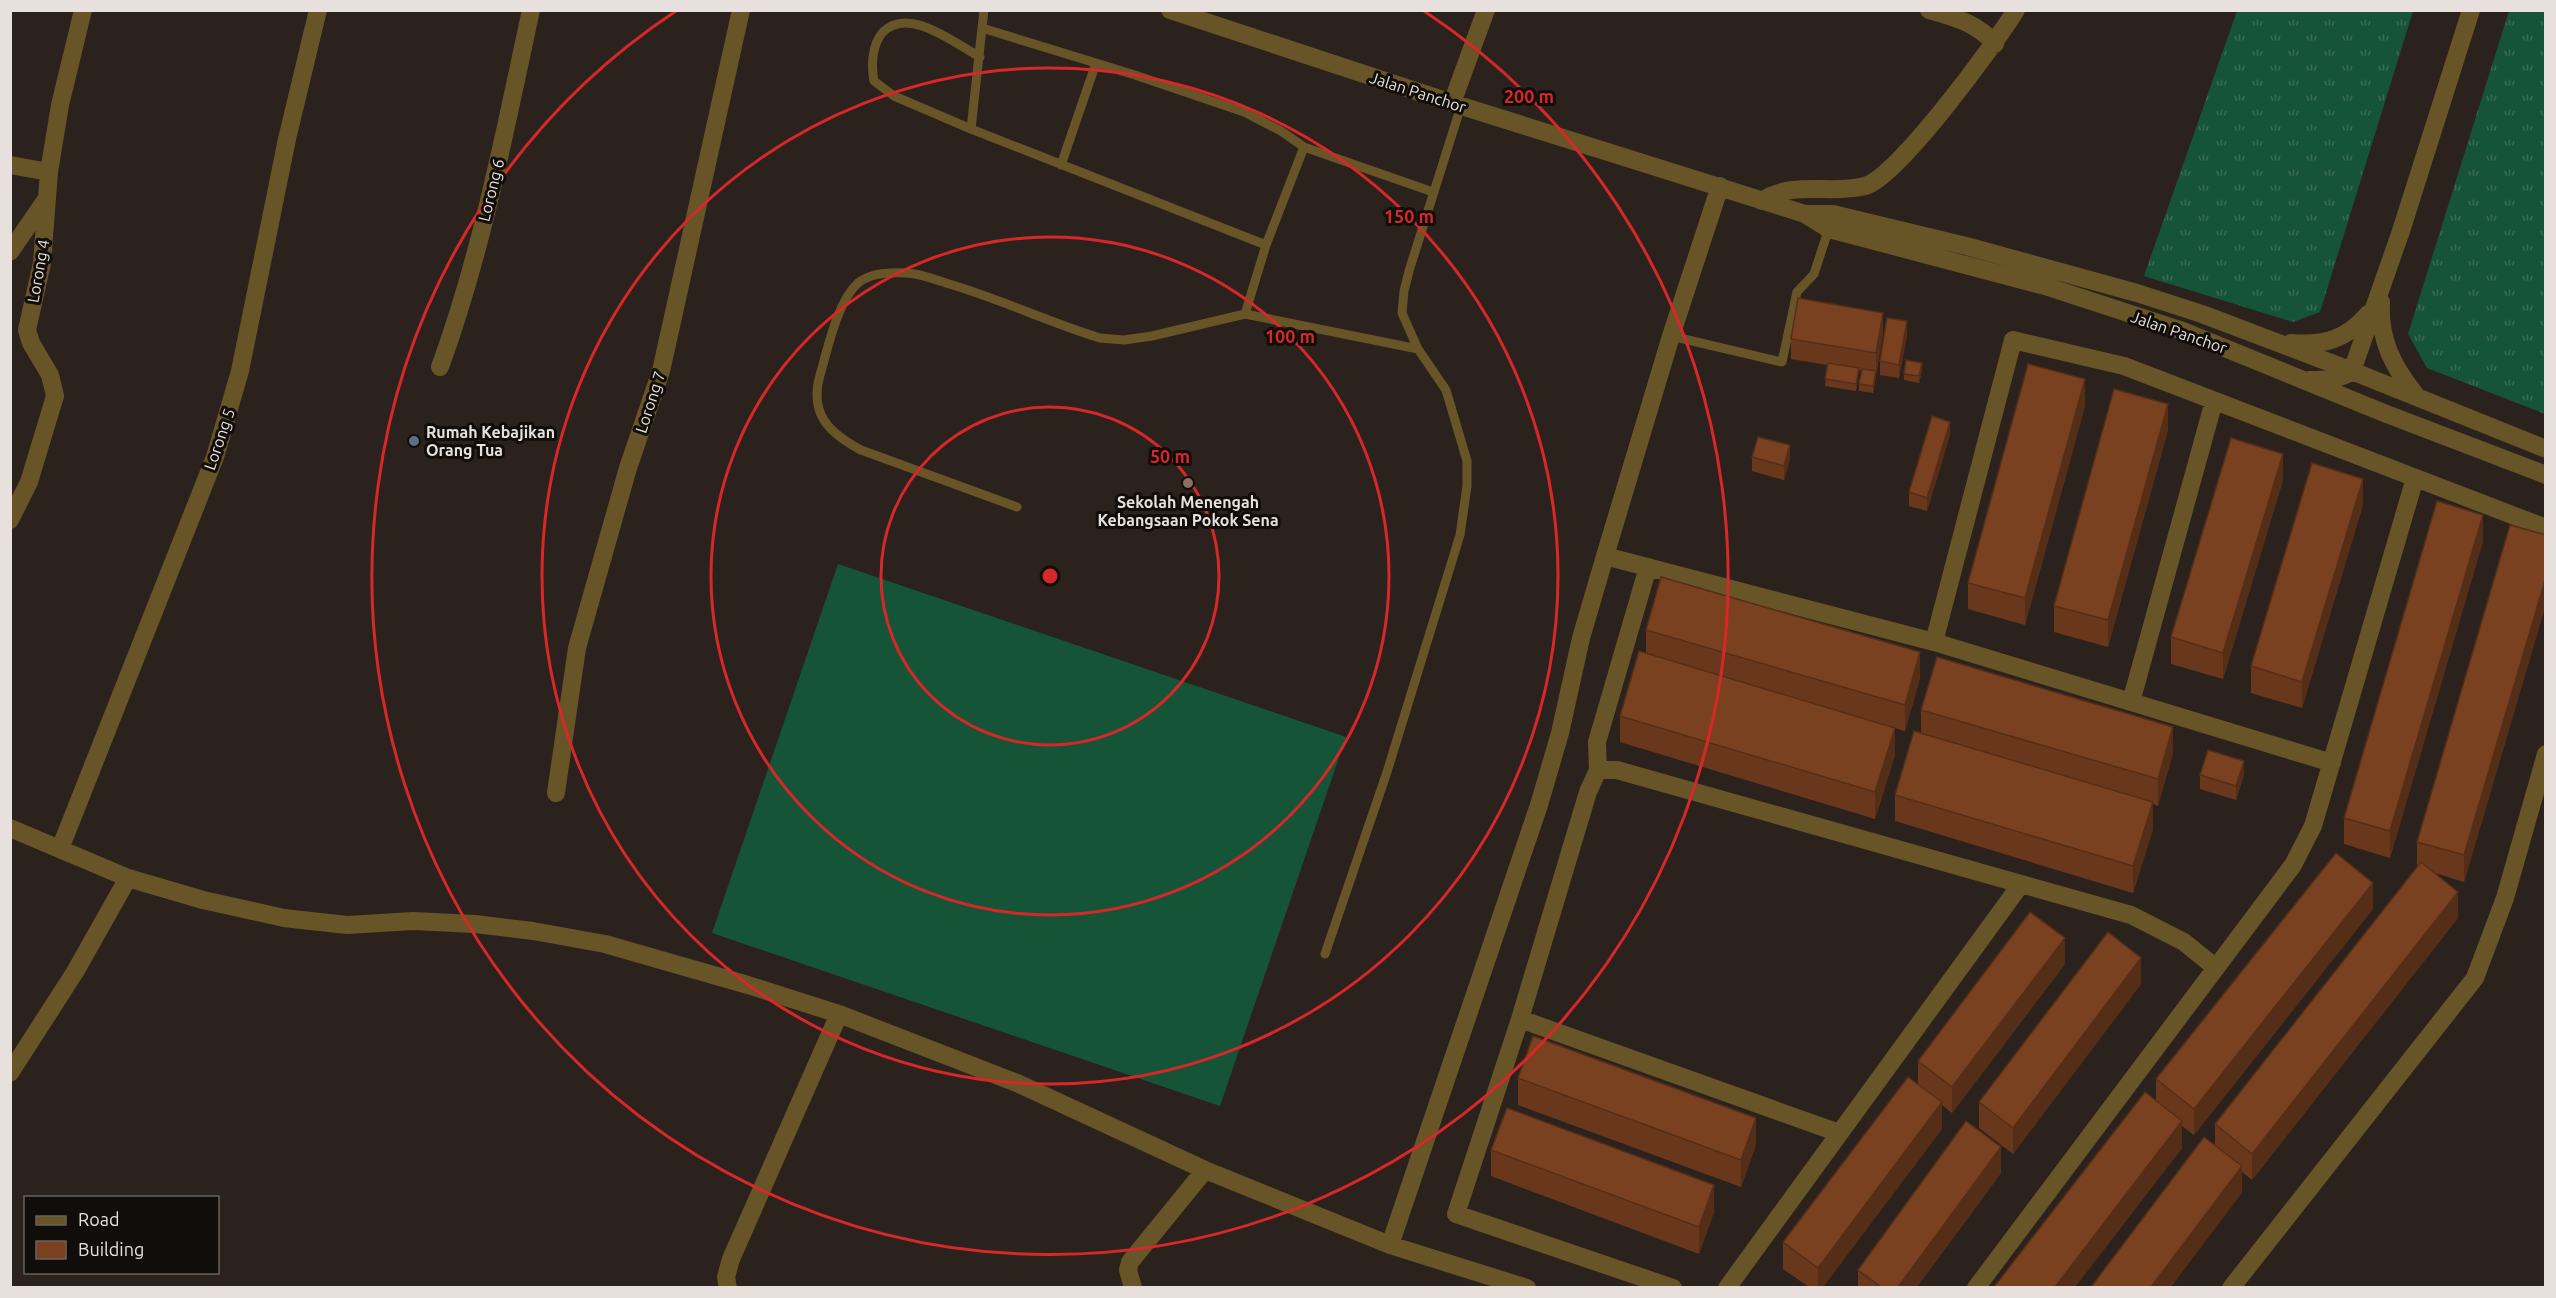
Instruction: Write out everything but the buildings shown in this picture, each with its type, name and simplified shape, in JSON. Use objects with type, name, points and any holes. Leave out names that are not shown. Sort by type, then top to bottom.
[{"type":"street","name":"Lorong 4","points":[[10,520],[29,482],[55,396],[50,375],[31,343],[27,330],[42,263],[49,172],[60,105],[83,10]]},
{"type":"street","name":"Lorong 5","points":[[60,849],[206,479],[231,408],[287,139],[318,10]]},
{"type":"street","name":"Lorong 6","points":[[440,367],[472,266],[531,10]]},
{"type":"street","name":"Lorong 7","points":[[556,793],[577,648],[628,468],[661,371],[741,10]]},
{"type":"street","name":"Jalan Panchor","points":[[1170,10],[1457,105],[1762,201],[2045,286],[2182,331],[2384,413],[2546,475]]},
{"type":"street","points":[[1457,105],[1486,10]]},
{"type":"street","points":[[1929,10],[1952,13],[1977,27],[1995,44]]},
{"type":"street","points":[[1762,201],[1779,191],[1852,189],[1867,186],[1881,178],[1921,135],[1995,44],[2016,10]]},
{"type":"street","points":[[2304,381],[2330,380],[2352,371],[2401,231],[2471,10]]},
{"type":"street","points":[[10,165],[49,172]]},
{"type":"street","points":[[1390,1245],[1539,805],[1560,733],[1581,638],[1671,336],[1720,186]]},
{"type":"street","points":[[10,252],[48,196]]},
{"type":"street","name":"Jalan Panchor","points":[[1831,222],[2060,270],[2202,314],[2418,396],[2546,449]]},
{"type":"street","points":[[2382,282],[2380,322],[2384,341],[2401,375],[2418,396]]},
{"type":"street","points":[[2275,342],[2314,343],[2342,336],[2356,328],[2374,307]]},
{"type":"street","points":[[1934,642],[2013,340],[2124,366],[2546,528]]},
{"type":"street","points":[[2352,371],[2367,395],[2384,413]]},
{"type":"street","points":[[2131,702],[2214,401]]},
{"type":"street","points":[[1976,1287],[2293,866],[2313,826],[2415,478]]},
{"type":"street","points":[[1605,556],[1934,642],[2332,764]]},
{"type":"street","points":[[1648,567],[1597,742],[1598,770],[1588,792],[1520,1019],[1456,1214],[1673,1287]]},
{"type":"street","points":[[2231,1287],[2475,978],[2505,898],[2546,754]]},
{"type":"street","points":[[1598,770],[1617,770],[2131,915],[2184,942],[2216,968]]},
{"type":"street","points":[[10,828],[128,878],[203,900],[284,918],[347,925],[413,921],[475,924],[604,945],[737,982],[839,1014],[1017,1083],[1205,1170],[1390,1245],[1527,1287]]},
{"type":"street","points":[[10,1073],[81,962],[128,878]]},
{"type":"street","points":[[1727,1287],[2020,884]]},
{"type":"street","points":[[728,1287],[726,1277],[731,1258],[839,1014]]},
{"type":"street","points":[[1520,1019],[1839,1133]]},
{"type":"street","points":[[1133,1287],[1128,1270],[1130,1262],[1205,1170]]},
{"type":"lane","points":[[971,129],[984,10]]},
{"type":"lane","points":[[980,57],[919,24],[905,21],[891,25],[878,38],[871,67],[874,81],[887,92],[924,111],[1266,245]]},
{"type":"lane","points":[[982,28],[1244,112],[1281,131],[1304,147],[1433,192]]},
{"type":"lane","points":[[1061,165],[1096,63]]},
{"type":"lane","points":[[1325,954],[1391,761],[1460,535],[1467,486],[1467,461],[1446,390],[1418,349],[1402,314],[1404,291],[1457,105]]},
{"type":"lane","points":[[1245,314],[1266,245],[1304,147]]},
{"type":"lane","points":[[1671,336],[1782,362],[1797,292],[1814,274],[1831,222]]},
{"type":"lane","points":[[1017,507],[861,450],[838,437],[825,421],[817,407],[816,390],[830,339],[846,297],[859,282],[878,274],[907,273],[968,289],[1100,338],[1124,340],[1152,336],[1245,314],[1418,349]]},
{"type":"green space","points":[[2237,11],[2413,11],[2320,312],[2293,322],[2144,276]]},
{"type":"green space","points":[[2509,11],[2545,11],[2545,414],[2427,368],[2408,334]]},
{"type":"green space","points":[[838,564],[1346,737],[1220,1106],[712,933]]},
{"type":"place","name":"Rumah Kebajikan Orang Tua","points":[[414,441]]},
{"type":"place","name":"Sekolah Menengah Kebangsaan Pokok Sena","points":[[1188,483]]}]
